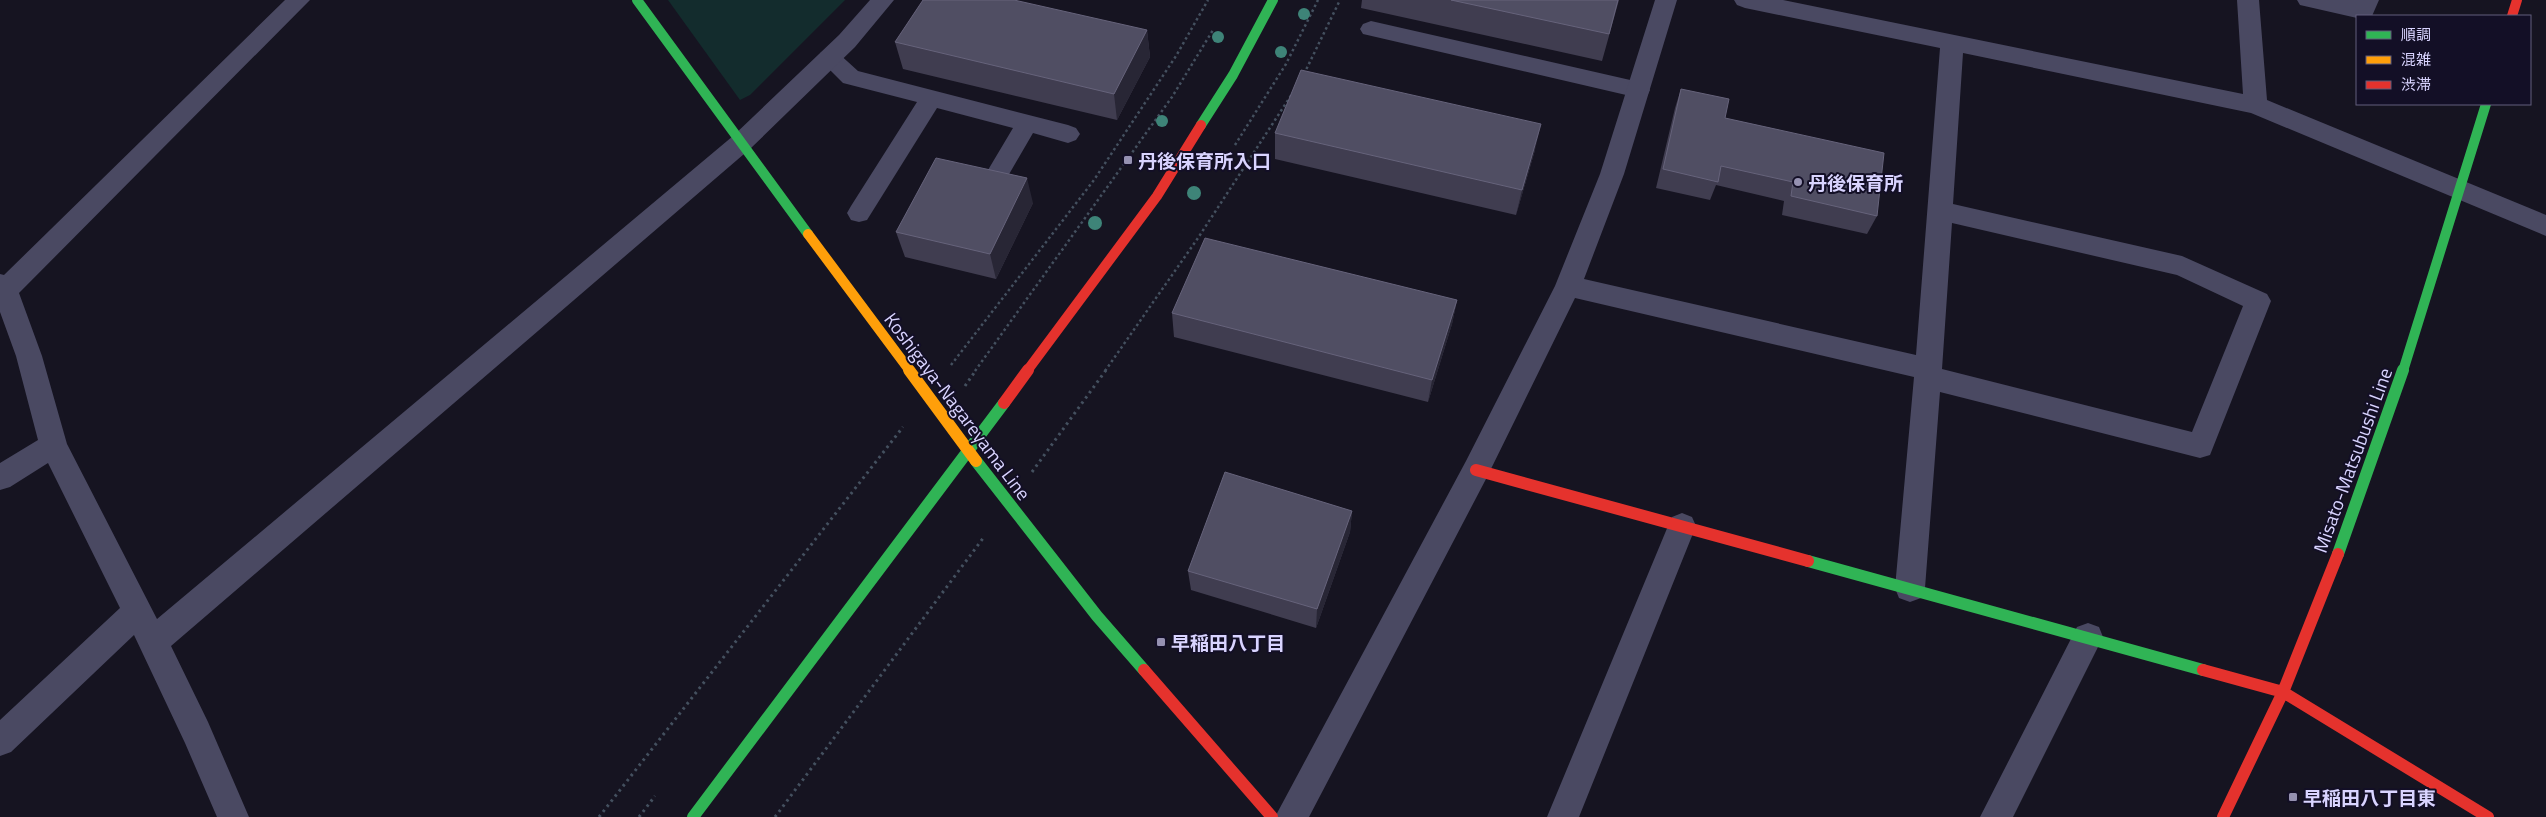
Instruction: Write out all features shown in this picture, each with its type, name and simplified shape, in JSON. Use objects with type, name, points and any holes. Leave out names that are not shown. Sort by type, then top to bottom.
[{"type":"main road","name":"Koshigaya-Nagareyama Line","points":[[637,0],[967,451],[1097,616],[1272,817]]},
{"type":"main road","points":[[693,817],[1069,317],[1157,196],[1233,75],[1273,0]]},
{"type":"main road","points":[[2512,15],[2517,0]]},
{"type":"main road","name":"Misato-Matsubushi Line","points":[[2223,817],[2283,692],[2363,490],[2486,105]]},
{"type":"main road","points":[[1476,470],[2283,692],[2488,817]]},
{"type":"street","points":[[233,817],[197,733],[153,642],[136,613],[121,578],[53,445],[29,356],[2,288],[298,0]]},
{"type":"street","points":[[153,642],[742,142],[829,58],[882,0]]},
{"type":"street","points":[[1291,817],[1476,470],[1568,286],[1612,174],[1666,0]]},
{"type":"street","points":[[1745,0],[2256,105],[2459,192],[2546,226]]},
{"type":"street","points":[[2248,0],[2256,105]]},
{"type":"street","points":[[2308,0],[2364,11],[2368,0]]},
{"type":"street","points":[[1910,588],[1952,43]]},
{"type":"street","points":[[1568,286],[1928,373],[2200,446],[2258,301],[2182,266],[1939,210]]},
{"type":"street","points":[[0,478],[53,445]]},
{"type":"street","points":[[1563,817],[1682,526]]},
{"type":"street","points":[[0,741],[136,613]]},
{"type":"street","points":[[1996,817],[2088,637]]},
{"type":"lane","points":[[1371,28],[1639,90]]},
{"type":"lane","points":[[829,58],[851,77],[1068,134]]},
{"type":"lane","points":[[859,213],[931,98]]},
{"type":"lane","points":[[1000,170],[1028,123]]},
{"type":"path","points":[[1299,83],[1340,0]]},
{"type":"path","points":[[775,817],[1123,349],[1232,192],[1294,91]]},
{"type":"green space","points":[[668,0],[845,0],[750,95],[740,100]]},
{"type":"building","points":[[923,0],[1014,0],[1147,30],[1114,94],[895,42]]},
{"type":"building","points":[[1451,0],[1618,0],[1609,34]]},
{"type":"building","points":[[1301,70],[1541,124],[1522,190],[1275,133]]},
{"type":"building","points":[[1681,89],[1729,99],[1725,118],[1884,153],[1877,216],[1791,196],[1793,182],[1721,166],[1718,182],[1663,169]]},
{"type":"building","points":[[936,158],[1027,178],[990,254],[896,232]]},
{"type":"building","points":[[1205,238],[1457,300],[1432,380],[1172,313]]},
{"type":"building","points":[[1225,472],[1352,511],[1317,609],[1188,571]]},
{"type":"traffic: fast","points":[[637,0],[808,234]]},
{"type":"traffic: fast","points":[[1201,125],[1233,75],[1273,0]]},
{"type":"traffic: fast","points":[[2338,554],[2398,387],[2486,105]]},
{"type":"traffic: fast","points":[[693,817],[1004,403]]},
{"type":"traffic: fast","points":[[976,461],[1097,616],[1144,670]]},
{"type":"traffic: fast","points":[[1808,561],[2203,670]]},
{"type":"traffic: slow","points":[[808,234],[976,461]]},
{"type":"traffic: jam","points":[[2512,15],[2517,0]]},
{"type":"traffic: jam","points":[[1004,403],[1157,196],[1201,125]]},
{"type":"traffic: jam","points":[[1476,470],[1808,561]]},
{"type":"traffic: jam","points":[[2223,817],[2283,692],[2338,554]]},
{"type":"traffic: jam","points":[[1144,670],[1272,817]]},
{"type":"traffic: jam","points":[[2203,670],[2283,692],[2488,817]]},
{"type":"place","name":"丹後保育所入口","points":[[1128,160]]},
{"type":"place","name":"丹後保育所","points":[[1798,182]]},
{"type":"place","name":"早稲田八丁目","points":[[1161,642]]},
{"type":"place","name":"早稲田八丁目東","points":[[2293,797]]}]
